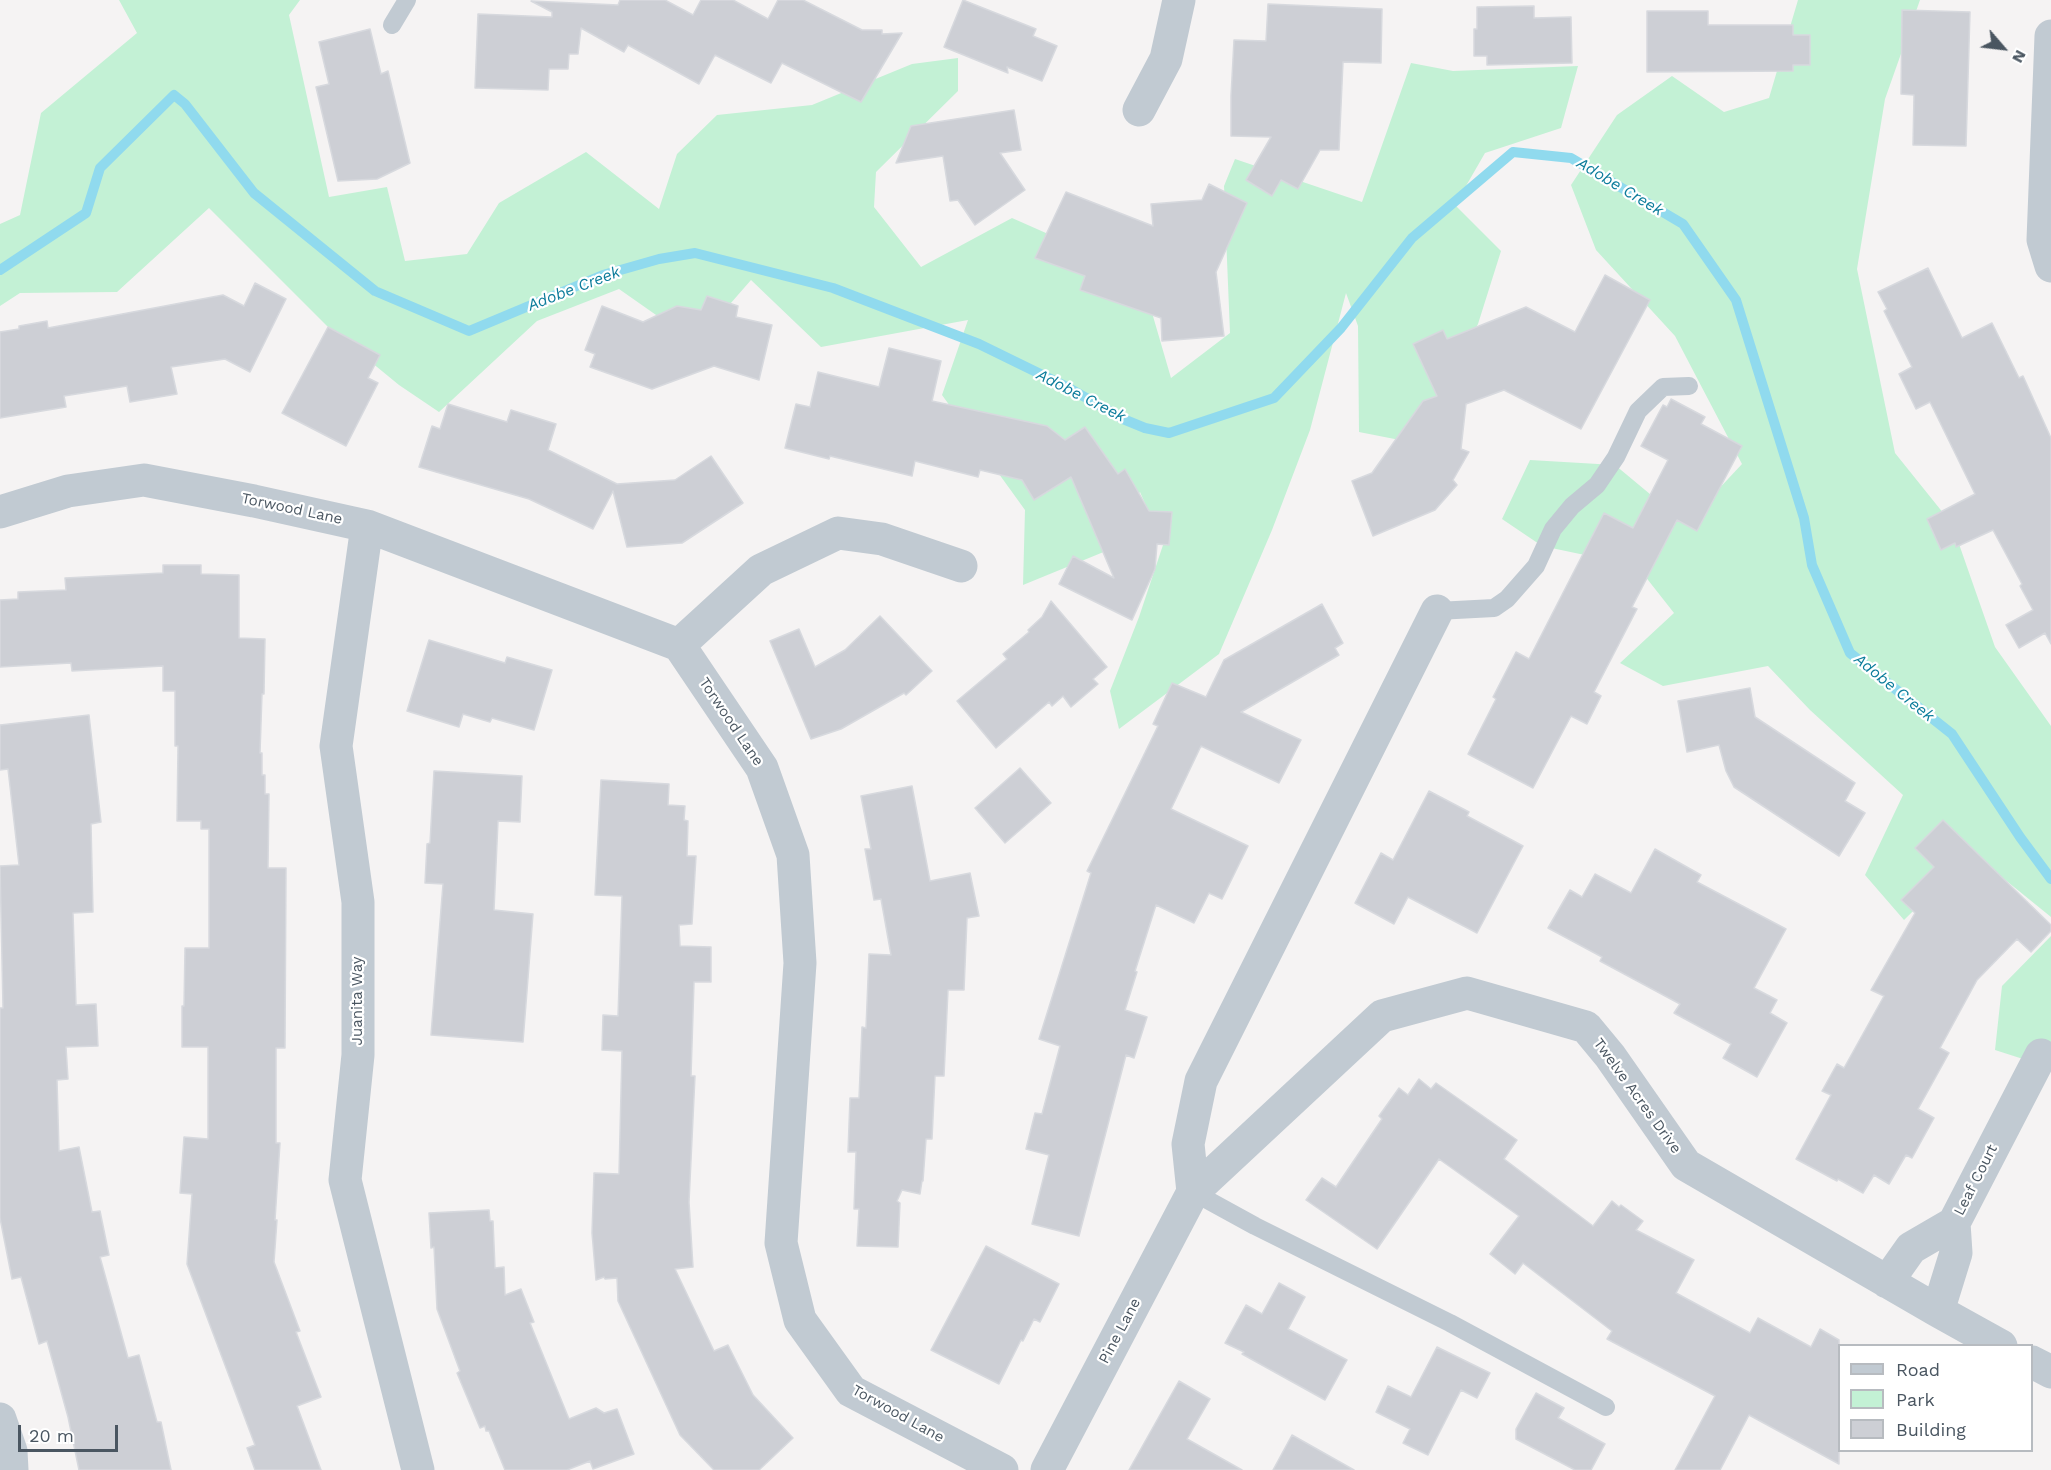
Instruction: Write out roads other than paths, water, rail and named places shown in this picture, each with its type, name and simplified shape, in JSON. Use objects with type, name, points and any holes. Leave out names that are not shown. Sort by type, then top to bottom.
[{"type":"street","points":[[1139,110],[1166,59],[1179,0]]},
{"type":"street","points":[[2051,36],[2043,240],[2051,266]]},
{"type":"street","name":"Torwood Lane","points":[[0,512],[68,491],[144,480],[254,501],[367,526],[679,645],[762,768],[793,855],[800,963],[781,1243],[800,1320],[851,1391],[1002,1470]]},
{"type":"street","name":"Juanita Way","points":[[367,526],[336,746],[358,902],[358,1055],[345,1180],[418,1470]]},
{"type":"street","points":[[679,645],[761,570],[838,533],[882,539],[961,566]]},
{"type":"street","points":[[1193,1192],[1188,1144],[1201,1081],[1437,612]]},
{"type":"street","name":"Twelve Acres Drive","points":[[1193,1192],[1382,1016],[1467,993],[1586,1027],[1610,1056],[1686,1165],[1997,1344]]},
{"type":"street","name":"Leaf Court","points":[[1938,1311],[1956,1253],[1954,1223],[2041,1055]]},
{"type":"street","name":"Pine Lane","points":[[1047,1470],[1193,1192]]},
{"type":"street","points":[[1887,1282],[1911,1248],[1954,1223]]},
{"type":"street","points":[[2033,1363],[2051,1372]]},
{"type":"street","points":[[0,1419],[10,1451],[12,1470]]},
{"type":"lane","points":[[392,25],[407,0]]},
{"type":"lane","points":[[1437,612],[1494,608],[1507,599],[1536,566],[1553,529],[1572,506],[1597,485],[1616,457],[1638,411],[1663,387],[1689,386]]},
{"type":"lane","points":[[1193,1192],[1255,1226],[1449,1323],[1606,1407]]},
{"type":"waterway","name":"Adobe Creek","points":[[0,270],[86,213],[100,168],[174,95],[185,104],[254,193],[375,291],[469,331],[603,275],[659,259],[695,253],[833,288],[979,344],[1069,388],[1123,419],[1145,428],[1169,433],[1274,398],[1341,328],[1412,238],[1513,152],[1571,158],[1683,224],[1736,300],[1804,518],[1812,565],[1850,653],[1952,734],[2020,837],[2051,879]]}]
